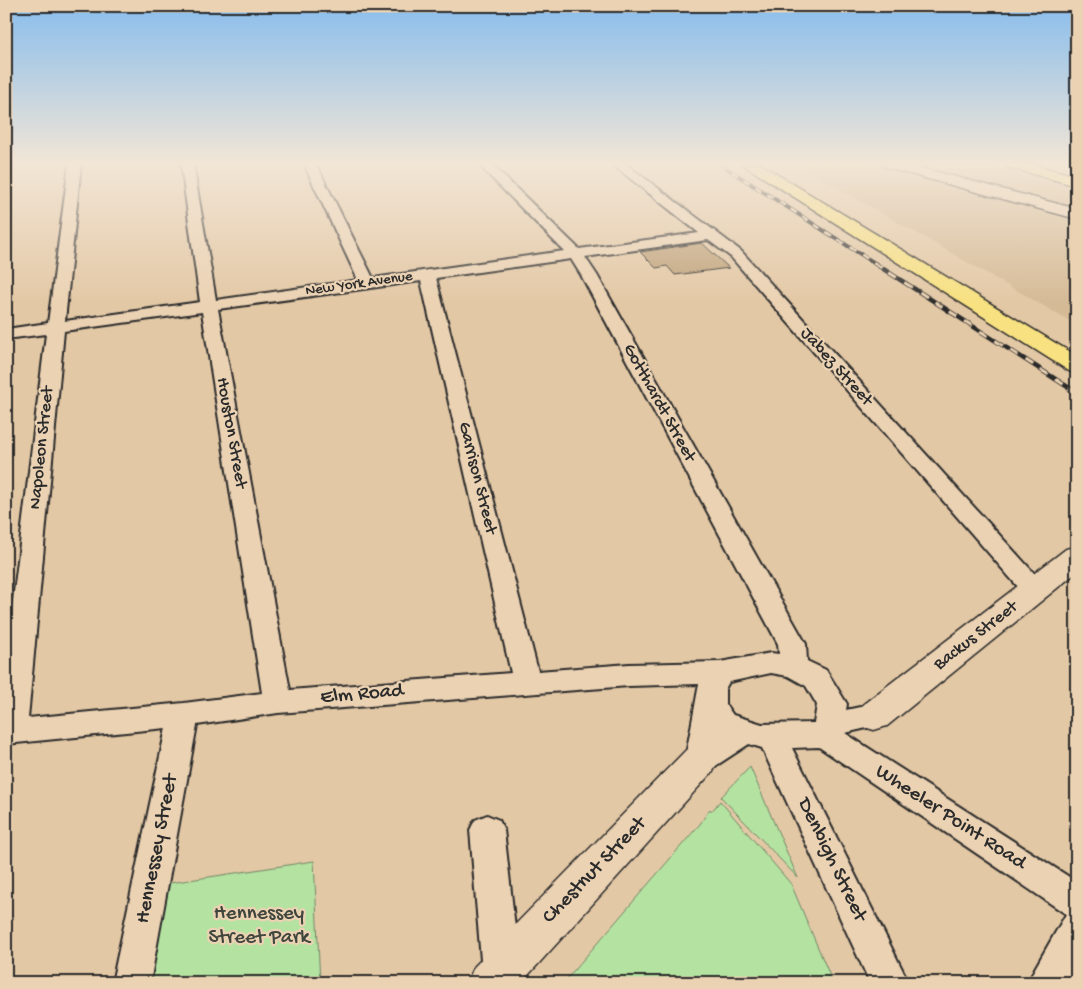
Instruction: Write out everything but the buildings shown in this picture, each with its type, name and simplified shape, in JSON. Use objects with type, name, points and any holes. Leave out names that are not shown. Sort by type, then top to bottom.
[{"type":"highway","points":[[824,210],[1077,366]]},
{"type":"highway","points":[[846,210],[1077,348]]},
{"type":"street","name":"Napoleon Street","points":[[9,732],[70,210]]},
{"type":"street","name":"Houston Street","points":[[194,210],[278,702]]},
{"type":"street","points":[[332,210],[367,282]]},
{"type":"street","name":"Gotthardt Street","points":[[531,210],[574,253],[589,275],[792,644],[794,667]]},
{"type":"street","name":"Jabez Street","points":[[679,210],[736,254],[1034,590]]},
{"type":"street","points":[[1063,210],[1077,214]]},
{"type":"street","name":"New York Avenue","points":[[6,334],[209,304],[712,235]]},
{"type":"street","name":"Garrison Street","points":[[427,274],[527,682]]},
{"type":"street","name":"Backus Street","points":[[874,716],[1077,556]]},
{"type":"street","name":"Elm Road","points":[[9,732],[184,715],[278,702],[629,675],[720,673],[771,663],[794,667],[816,678],[828,721]]},
{"type":"street","points":[[700,760],[712,688],[720,673]]},
{"type":"street","points":[[710,707],[724,724],[759,734]]},
{"type":"street","name":"Hennessey Street","points":[[131,983],[184,715]]},
{"type":"street","points":[[700,760],[759,734],[828,721],[874,716]]},
{"type":"street","name":"Wheeler Point Road","points":[[828,721],[1077,902]]},
{"type":"street","name":"Denbigh Street","points":[[759,734],[890,983]]},
{"type":"street","name":"Chestnut Street","points":[[498,979],[700,760]]},
{"type":"street","points":[[487,830],[498,979]]},
{"type":"street","points":[[1047,983],[1077,927]]},
{"type":"shaded area","points":[[877,210],[1077,210],[1077,325]]},
{"type":"green space","points":[[750,767],[798,878],[721,797]]},
{"type":"green space","points":[[720,801],[791,884],[833,983],[563,983],[700,824],[710,809],[712,811]]},
{"type":"green space","name":"Hennessey Street Park","points":[[314,861],[320,983],[131,983],[150,886]]},
{"type":"railway","points":[[792,210],[876,264]]},
{"type":"railway","points":[[874,263],[1071,389]]},
{"type":"railway","points":[[1069,388],[1077,393]]}]
